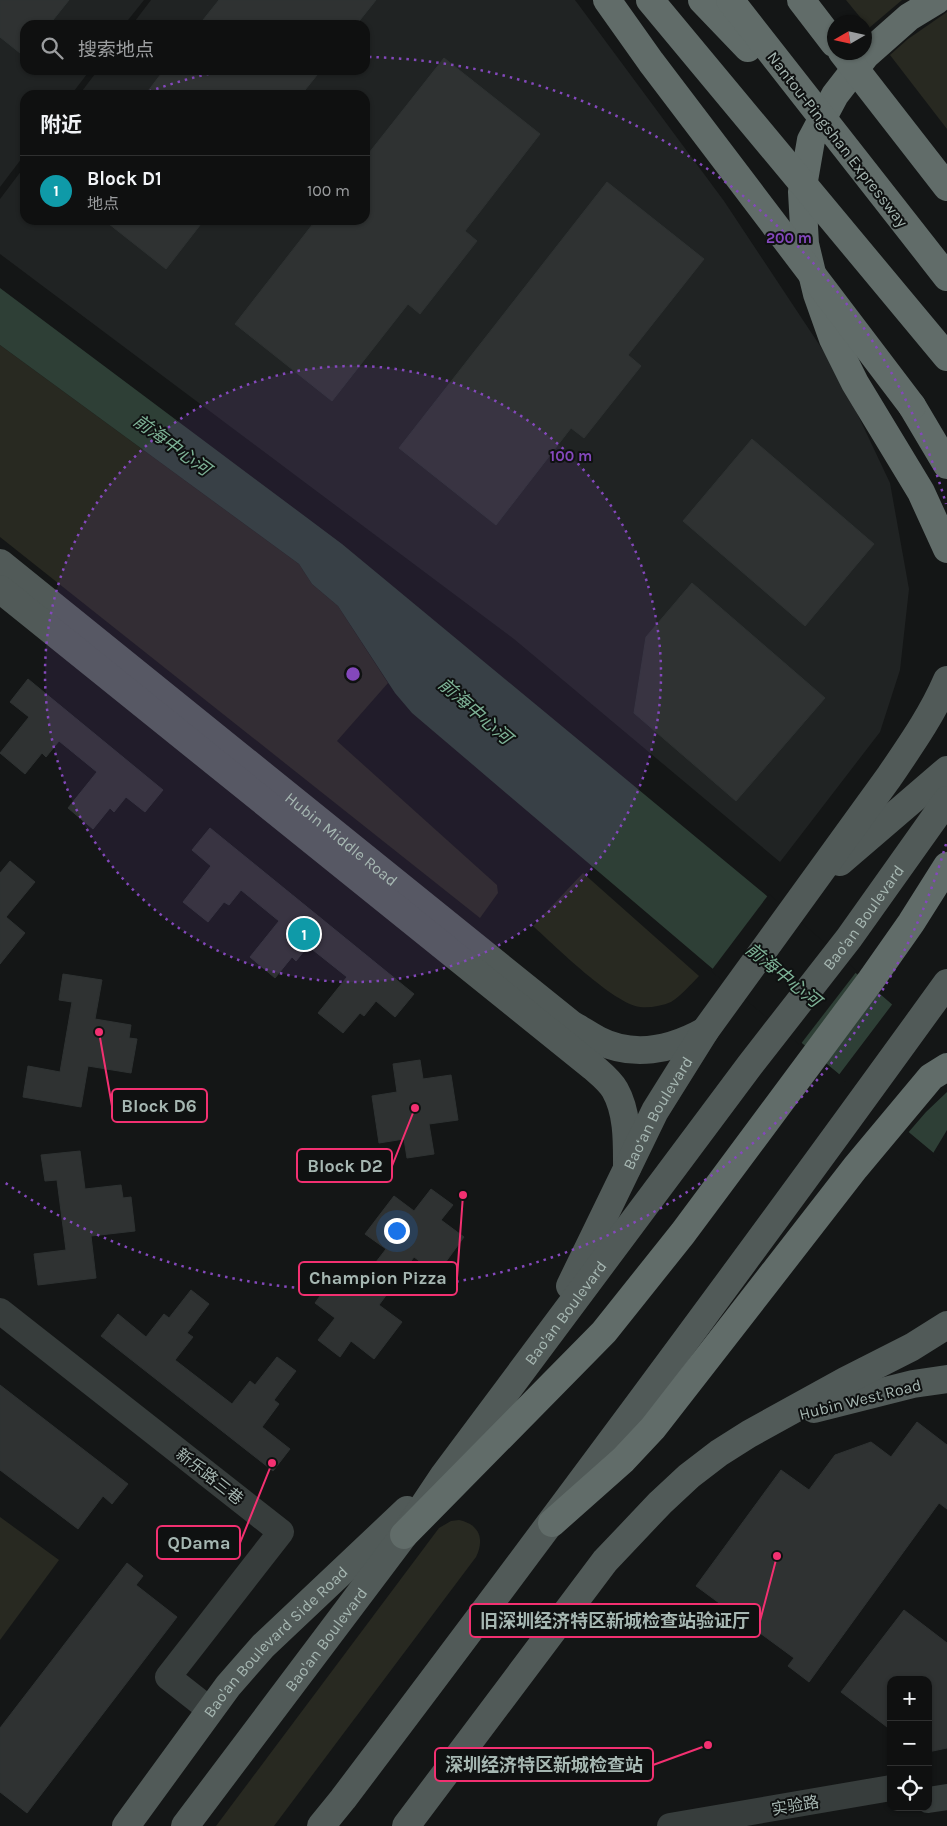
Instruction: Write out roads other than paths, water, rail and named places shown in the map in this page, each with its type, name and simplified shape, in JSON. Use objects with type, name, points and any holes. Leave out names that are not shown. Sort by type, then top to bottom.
[{"type":"highway","points":[[607,0],[657,70],[912,406],[947,465]]},
{"type":"highway","points":[[650,0],[947,357]]},
{"type":"highway","points":[[702,0],[854,158]]},
{"type":"highway","name":"Nantou-Pingshan Expressway","points":[[730,0],[947,277]]},
{"type":"highway","points":[[801,0],[827,34]]},
{"type":"highway","points":[[938,0],[909,17],[866,55],[834,94],[811,140],[802,192],[805,244],[817,294],[833,339],[855,384],[921,492],[947,549]]},
{"type":"highway","points":[[848,60],[947,187]]},
{"type":"highway","points":[[898,124],[947,176]]},
{"type":"highway","points":[[404,1535],[604,1332],[683,1233],[871,980],[911,923],[947,866]]},
{"type":"highway","points":[[552,1523],[623,1460],[653,1428],[855,1168],[942,1068]]},
{"type":"main road","name":"Hubin Middle Road","points":[[0,563],[529,1003],[614,1089],[619,1099],[624,1119],[627,1139],[627,1168]]},
{"type":"main road","name":"Hubin Middle Road","points":[[0,589],[529,1003],[599,1040],[623,1048],[648,1051],[665,1048],[681,1043],[705,1030]]},
{"type":"main road","points":[[806,894],[917,736],[947,680]]},
{"type":"main road","name":"Bao‘an Boulevard","points":[[542,1344],[656,1111],[705,1030],[806,894],[947,770]]},
{"type":"main road","name":"Bao'an Boulevard","points":[[185,1826],[404,1535],[444,1475],[750,1065],[849,938],[947,800]]},
{"type":"main road","points":[[321,1826],[344,1800],[552,1523],[836,1138],[947,983]]},
{"type":"main road","points":[[406,1826],[605,1560],[689,1476],[749,1434],[845,1381],[912,1347],[947,1325]]},
{"type":"main road","name":"Hubin West Road","points":[[774,1421],[913,1384],[947,1379]]},
{"type":"main road","name":"Bao'an Boulevard Side Road","points":[[126,1826],[228,1686],[263,1646],[444,1475]]},
{"type":"main road","points":[[329,1826],[344,1800]]},
{"type":"street","name":"新乐路三巷","points":[[0,1311],[281,1532],[168,1677],[210,1710]]},
{"type":"street","points":[[932,1781],[947,1778]]},
{"type":"street","name":"实验路","points":[[670,1826],[887,1789]]},
{"type":"street","points":[[932,1799],[947,1797]]},
{"type":"street","name":"实验路","points":[[778,1826],[887,1808]]},
{"type":"water","name":"前海中心河","points":[[0,288],[342,544],[761,891],[947,1052],[947,1164],[707,964],[412,713],[395,693],[338,606],[312,584],[299,564],[0,345]]},
{"type":"place","name":"Block D1","points":[[304,934]]},
{"type":"place","name":"Block D6","points":[[99,1032]]},
{"type":"place","name":"Block D2","points":[[415,1108]]},
{"type":"place","name":"Champion Pizza","points":[[463,1195]]},
{"type":"place","name":"QDama","points":[[272,1463]]},
{"type":"place","name":"旧深圳经济特区新城检查站验证厅","points":[[777,1556]]},
{"type":"place","name":"深圳经济特区新城检查站","points":[[708,1745]]}]
